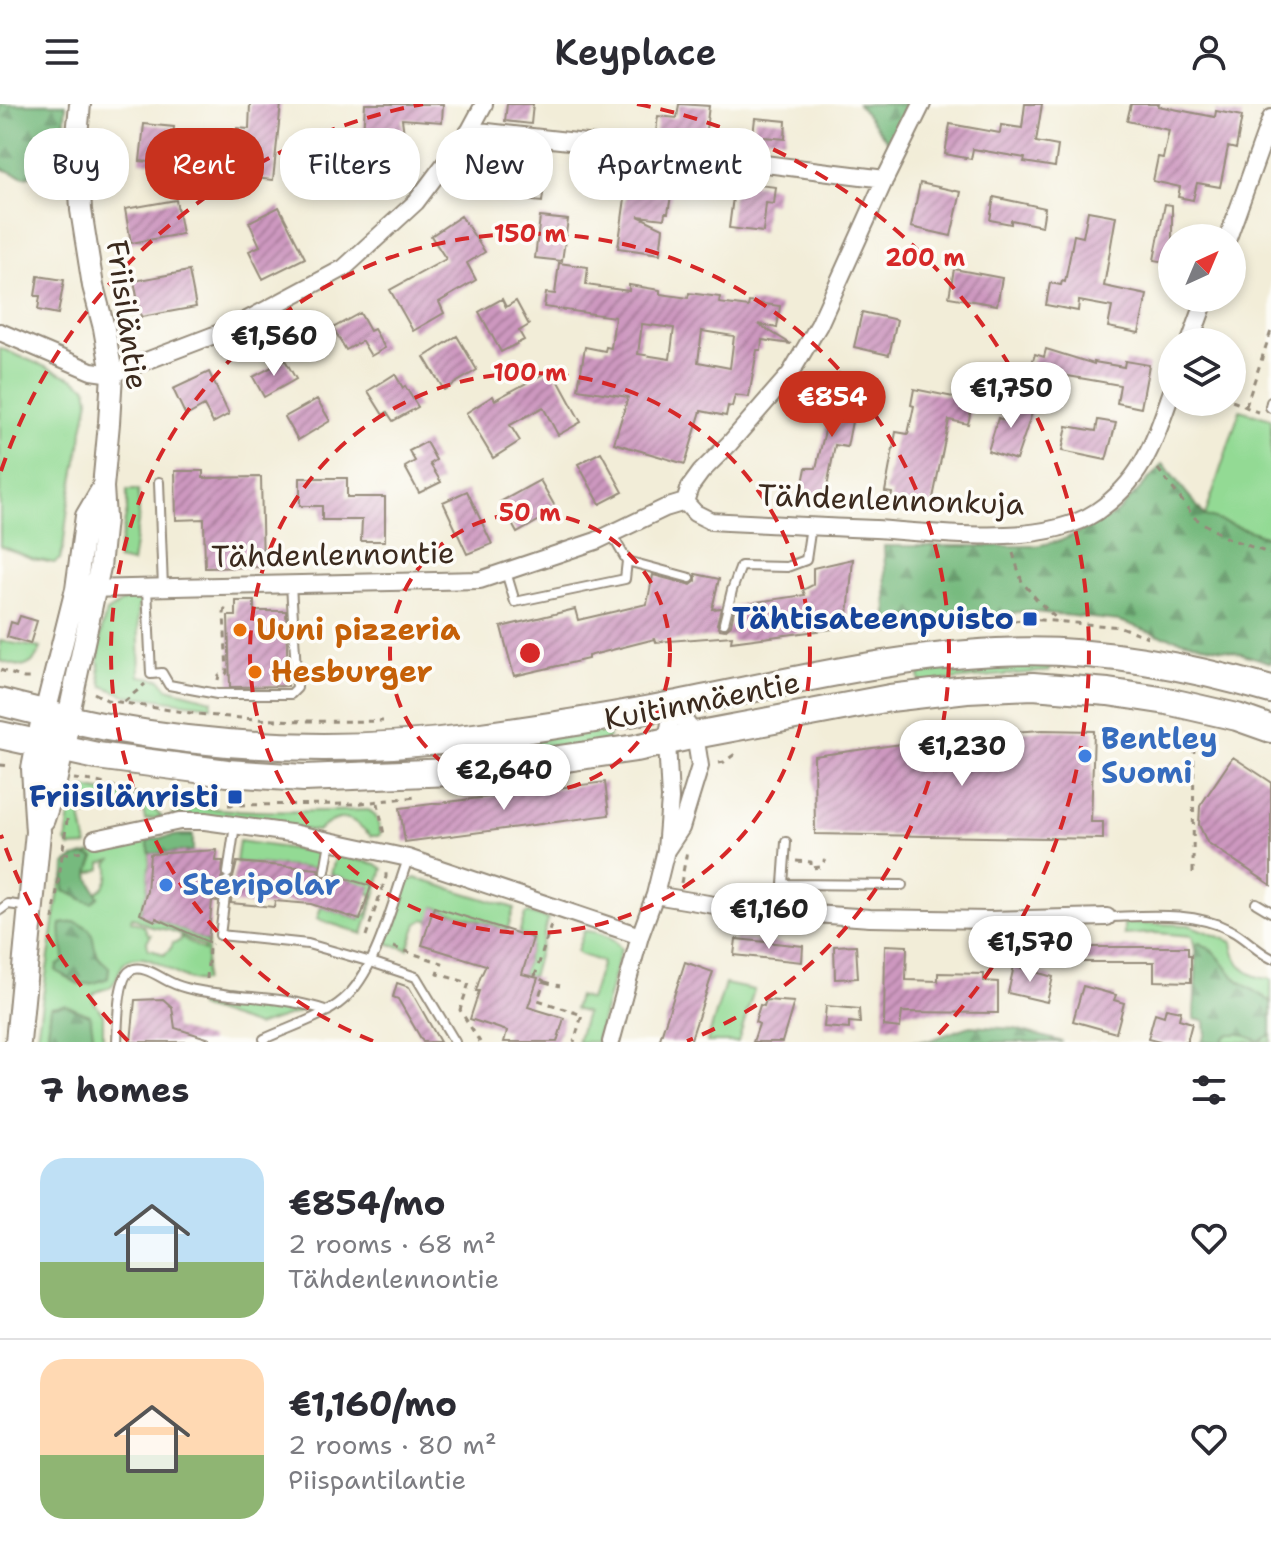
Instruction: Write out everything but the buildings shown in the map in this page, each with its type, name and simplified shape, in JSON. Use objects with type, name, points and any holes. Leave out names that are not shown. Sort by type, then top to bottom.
[{"type":"main road","name":"Kuitinmäentie","points":[[0,702],[112,727],[194,739],[271,745],[353,745],[472,737],[673,705],[861,667],[999,652],[1082,653],[1157,663],[1271,690]]},
{"type":"main road","name":"Kuitinmäentie","points":[[0,735],[49,746],[227,773],[304,778],[476,771],[636,748],[890,698],[967,689],[1033,686],[1108,692],[1167,701],[1237,717],[1271,729]]},
{"type":"main road","points":[[18,1042],[38,832],[34,769],[49,746],[57,715]]},
{"type":"street","name":"Friisiläntie","points":[[57,715],[86,589],[86,516],[103,487],[112,374],[81,210],[77,135],[80,104]]},
{"type":"street","points":[[471,128],[484,104]]},
{"type":"street","points":[[685,502],[690,487],[701,472],[790,374],[819,325],[922,104]]},
{"type":"street","points":[[1233,224],[1271,118]]},
{"type":"street","points":[[553,139],[885,179]]},
{"type":"street","points":[[0,332],[91,371],[112,374],[230,329],[344,268],[416,202],[436,175]]},
{"type":"street","name":"Tähdenlennonkuja","points":[[685,502],[695,513],[711,521],[1010,535],[1043,532],[1071,525],[1095,513],[1132,480],[1147,458],[1163,416]]},
{"type":"street","name":"Tähdenlennontie","points":[[86,589],[480,580],[612,535],[665,508],[685,502]]},
{"type":"street","points":[[666,850],[681,828],[700,766],[695,735],[673,705]]},
{"type":"street","points":[[611,1042],[666,850],[670,799],[667,741],[673,705]]},
{"type":"street","points":[[95,839],[180,821],[205,821],[297,834],[408,858],[640,936]]},
{"type":"street","points":[[655,895],[732,908],[870,918],[989,920],[1107,917]]},
{"type":"lane","points":[[159,482],[151,674],[162,673],[169,685],[215,694],[291,694],[297,688],[291,584]]},
{"type":"lane","points":[[724,623],[741,566],[787,567],[806,560],[811,526]]},
{"type":"lane","points":[[506,571],[515,602],[625,579],[627,561],[612,535]]},
{"type":"lane","points":[[627,561],[690,578]]},
{"type":"lane","points":[[235,825],[220,935],[308,944],[416,977],[455,1042]]},
{"type":"lane","points":[[325,871],[330,842]]},
{"type":"lane","points":[[785,913],[783,884],[786,842]]},
{"type":"lane","points":[[264,1039],[328,1011],[343,1001],[360,981],[371,962],[408,858]]},
{"type":"lane","points":[[783,884],[902,885]]},
{"type":"lane","points":[[1256,903],[1271,912]]},
{"type":"lane","points":[[0,910],[8,904],[31,907]]},
{"type":"lane","points":[[1107,917],[1189,917],[1205,920],[1233,931],[1271,958]]},
{"type":"lane","points":[[117,1042],[122,982],[133,968],[144,969],[176,985],[200,991],[303,1003],[328,1011]]},
{"type":"path","points":[[1261,413],[1246,406],[1271,331]]},
{"type":"path","points":[[1147,458],[1195,518],[1225,537],[1271,554]]},
{"type":"path","points":[[1207,526],[1211,518]]},
{"type":"path","points":[[1010,535],[1022,582],[1059,621]]},
{"type":"path","points":[[212,715],[219,675],[227,672],[224,614],[229,586]]},
{"type":"path","points":[[970,632],[1030,619],[1120,627],[1149,638]]},
{"type":"path","points":[[0,670],[24,678],[37,677]]},
{"type":"path","points":[[123,703],[144,687],[151,674]]},
{"type":"path","points":[[96,694],[123,703],[212,715],[280,720],[392,721]]},
{"type":"path","points":[[1193,873],[1194,727],[1206,731]]},
{"type":"path","points":[[700,766],[724,762],[741,749]]},
{"type":"path","points":[[0,765],[13,766]]},
{"type":"path","points":[[1165,771],[1193,772]]},
{"type":"path","points":[[74,779],[160,798],[200,802]]},
{"type":"path","points":[[229,805],[384,801]]},
{"type":"path","points":[[378,802],[387,854],[386,877],[365,938],[442,963],[438,974],[469,983],[460,1010],[480,1042]]},
{"type":"path","points":[[811,862],[811,868],[816,868],[825,860]]},
{"type":"path","points":[[548,934],[535,976],[560,986]]},
{"type":"path","points":[[207,972],[209,947]]},
{"type":"path","points":[[544,981],[538,1000],[582,1015],[574,1042]]},
{"type":"green space","points":[[0,104],[66,104],[64,128],[24,128],[24,177],[0,168]]},
{"type":"green space","points":[[858,104],[914,104],[892,147]]},
{"type":"green space","points":[[0,348],[87,387],[89,399],[63,549],[60,559],[54,563],[0,546]]},
{"type":"green space","points":[[1246,412],[1271,419],[1271,538],[1205,516],[1238,416],[1246,416]]},
{"type":"green space","points":[[1163,464],[1205,516],[1271,538],[1271,663],[1159,635],[1120,621],[1025,611],[888,632],[884,546],[1035,546],[1060,541],[1119,511]]},
{"type":"green space","points":[[127,490],[138,490],[139,516],[132,563],[117,560],[127,511]]},
{"type":"green space","points":[[134,596],[141,603],[138,608],[140,676],[160,679],[167,688],[212,700],[211,706],[125,695],[103,686],[99,650],[106,613]]},
{"type":"green space","points":[[0,641],[41,648],[29,664],[14,665],[0,661]]},
{"type":"green space","points":[[1050,662],[1049,671],[920,683],[919,674],[948,667]]},
{"type":"green space","points":[[603,728],[609,738],[605,741],[499,758],[361,767],[361,759],[405,756]]},
{"type":"green space","points":[[85,788],[144,800],[162,817],[145,820],[142,804],[81,816],[87,846],[70,847],[66,841],[72,803]]},
{"type":"green space","points":[[183,806],[229,810],[368,810],[376,817],[381,834],[371,836],[346,818],[333,821],[317,831],[172,815]]},
{"type":"green space","points":[[193,835],[193,851],[150,854],[147,840]]},
{"type":"green space","points":[[147,840],[150,854],[147,891],[140,914],[208,942],[204,981],[185,978],[147,959],[127,961],[110,987],[93,994],[93,1000],[103,1015],[103,1042],[90,1042],[93,1033],[51,1007],[47,1042],[36,1042],[59,890],[64,876],[64,891],[98,897],[96,892],[103,887],[108,876],[111,860],[101,863],[101,869],[90,873],[94,858],[84,855]],"holes":[[[132,917],[152,927],[178,933],[204,947],[204,951],[181,937],[164,955],[148,949],[147,941],[151,935],[144,926],[131,921]],[[94,949],[109,967],[80,985],[56,971],[64,961],[65,950]]]},
{"type":"green space","points":[[239,841],[320,853],[318,869],[236,862]]},
{"type":"green space","points":[[84,855],[95,858],[89,874],[98,897],[92,903],[64,891],[65,864]]},
{"type":"green space","points":[[336,855],[376,864],[383,869],[363,934],[317,919],[321,907],[360,920],[361,915],[368,912],[373,895],[368,893],[370,887],[331,874]]},
{"type":"green space","points":[[415,878],[514,908],[507,930],[435,907],[430,921],[425,919],[417,924],[408,949],[386,943],[404,889]]},
{"type":"green space","points":[[528,913],[548,919],[532,977],[522,974],[533,938],[519,934]]},
{"type":"green space","points":[[75,922],[90,930],[97,954],[109,968],[108,978],[81,984],[56,971],[64,961],[61,924]]},
{"type":"green space","points":[[1124,923],[1189,925],[1232,942],[1236,957],[1244,969],[1271,979],[1271,1042],[1202,1042],[1206,1034],[1205,1021],[1194,1019],[1196,967],[1192,936],[1155,933],[1124,935]]},
{"type":"green space","points":[[584,931],[604,936],[621,949],[596,1042],[577,1042],[586,1013],[574,1009],[578,996],[590,1000],[602,962],[577,951]]},
{"type":"green space","points":[[1199,943],[1215,953],[1241,983],[1271,1002],[1269,1036],[1259,1041],[1241,1034],[1229,1034],[1223,1039],[1224,1042],[1202,1042],[1206,1034],[1205,1021],[1194,1019],[1195,946]]},
{"type":"green space","points":[[725,984],[754,990],[738,1042],[707,1042]]},
{"type":"green space","points":[[203,997],[293,1007],[299,1012],[257,1026],[198,1007]]},
{"type":"green space","points":[[65,1005],[90,1015],[93,1033],[90,1042],[47,1042],[51,1007]]},
{"type":"green space","points":[[970,1026],[1015,1029],[1063,1042],[904,1042],[930,1040]]},
{"type":"place","name":"Tähtisateenpuisto","points":[[1030,619]]},
{"type":"place","name":"Uuni pizzeria","points":[[240,630]]},
{"type":"place","name":"Hesburger","points":[[255,672]]},
{"type":"place","name":"Bentley Suomi","points":[[1085,756]]},
{"type":"place","name":"Friisilänristi","points":[[235,797]]},
{"type":"place","name":"Steripolar","points":[[166,885]]}]
